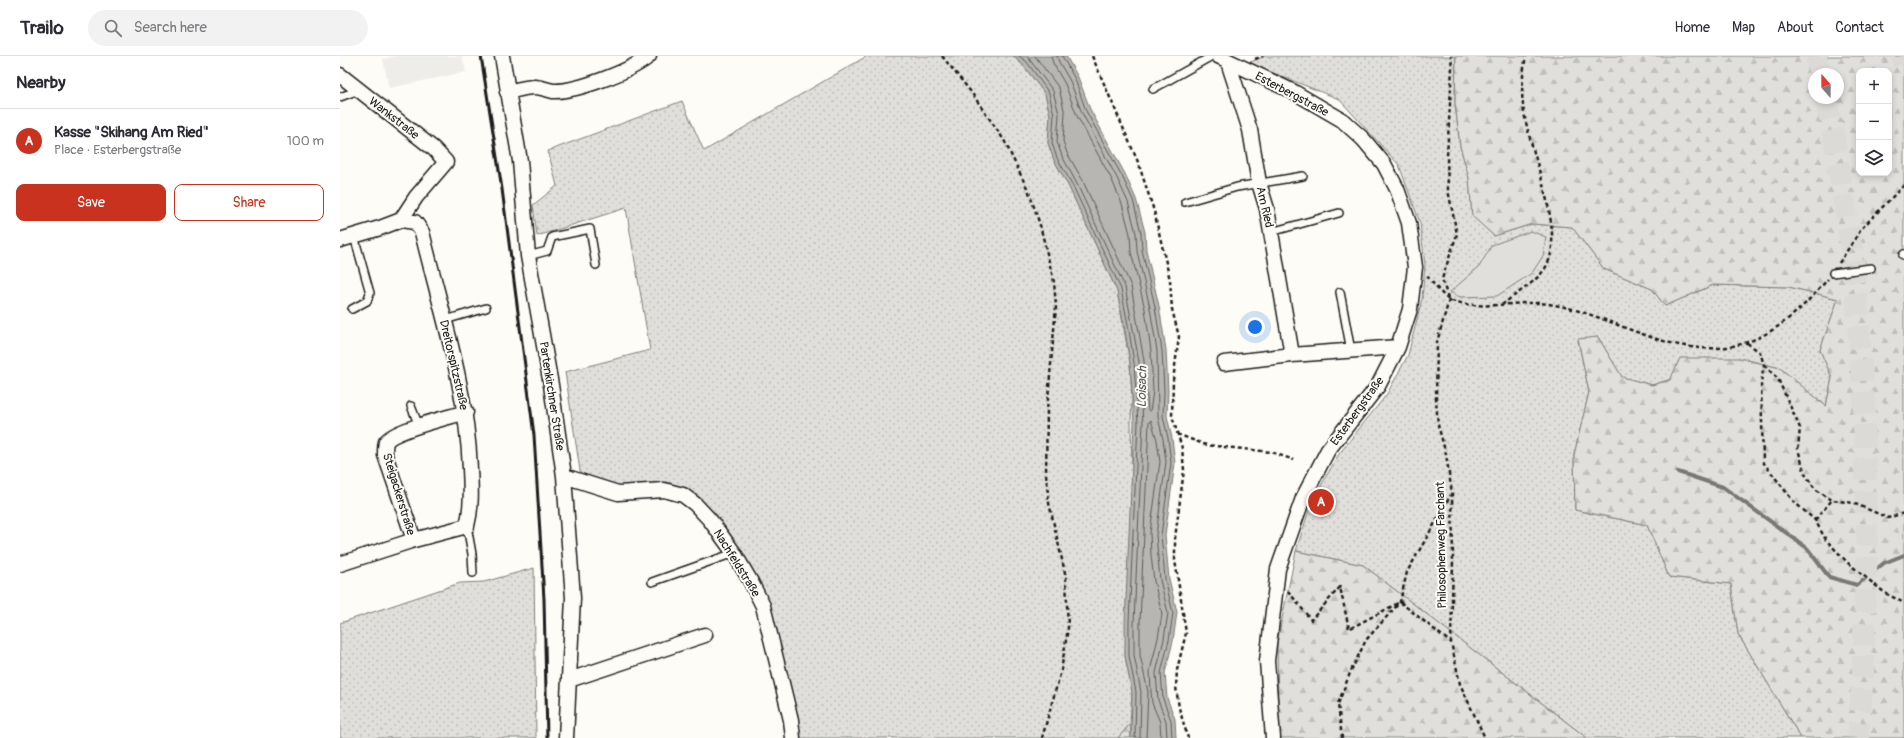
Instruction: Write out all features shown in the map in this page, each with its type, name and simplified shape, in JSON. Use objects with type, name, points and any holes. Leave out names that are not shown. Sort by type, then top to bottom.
[{"type":"street","name":"Partenkirchner Straße","points":[[502,56],[520,161],[528,256],[551,385],[564,476],[573,598],[566,738]]},
{"type":"street","points":[[507,92],[535,87],[553,91],[574,88],[608,77],[635,65],[649,56]]},
{"type":"street","name":"Am Ried","points":[[1223,59],[1250,130],[1259,182],[1267,209],[1292,355]]},
{"type":"street","name":"Esterbergstraße","points":[[1223,59],[1294,92],[1342,120],[1363,139],[1384,164],[1397,189],[1409,223],[1415,267],[1410,308],[1398,347],[1378,386],[1328,450],[1303,498],[1278,569],[1267,661],[1273,738]]},
{"type":"street","name":"Wankstraße","points":[[340,75],[434,149],[446,162],[416,197],[400,220]]},
{"type":"street","points":[[340,240],[380,228],[400,220]]},
{"type":"street","name":"Dreitorspitzstraße","points":[[400,220],[415,222],[422,232],[466,412],[471,491],[470,515],[467,526]]},
{"type":"street","points":[[1224,362],[1398,347]]},
{"type":"street","points":[[419,426],[466,412]]},
{"type":"street","name":"Steigackerstraße","points":[[340,564],[414,540],[385,455],[386,443],[392,436],[419,426]]},
{"type":"street","name":"Nachfeldstraße","points":[[564,476],[618,493],[664,490],[683,495],[710,520],[734,553],[752,582],[763,606],[791,720],[793,738]]},
{"type":"street","points":[[414,540],[467,526]]},
{"type":"street","points":[[569,680],[705,635]]},
{"type":"lane","points":[[1153,89],[1212,56]]},
{"type":"lane","points":[[340,97],[359,90]]},
{"type":"lane","points":[[1185,202],[1259,182],[1303,176]]},
{"type":"lane","points":[[1271,232],[1339,213]]},
{"type":"lane","points":[[528,256],[547,251],[552,238],[590,229],[596,265]]},
{"type":"lane","points":[[352,309],[367,301],[370,292],[354,236]]},
{"type":"lane","points":[[1833,273],[1871,268]]},
{"type":"lane","points":[[1340,292],[1351,351]]},
{"type":"lane","points":[[444,320],[486,308]]},
{"type":"lane","points":[[411,406],[419,426]]},
{"type":"lane","points":[[467,526],[472,554],[473,573]]},
{"type":"lane","points":[[652,582],[734,553]]},
{"type":"path","points":[[942,56],[971,92],[1004,140],[1029,192],[1040,226],[1054,282],[1056,307],[1047,410],[1046,474],[1049,503],[1066,577],[1068,628],[1061,671],[1042,738]]},
{"type":"path","points":[[1092,56],[1140,169],[1154,211],[1170,280],[1172,309],[1179,337],[1173,380],[1172,416],[1182,448],[1184,470],[1175,538],[1175,560],[1186,633],[1177,670],[1176,687],[1188,738]]},
{"type":"path","points":[[1449,300],[1442,280],[1457,234],[1448,190],[1447,157],[1452,68],[1451,56]]},
{"type":"path","points":[[1501,305],[1539,276],[1547,264],[1552,247],[1552,221],[1522,104],[1523,75],[1526,56]]},
{"type":"path","points":[[1415,267],[1426,275],[1449,300],[1474,306],[1537,303],[1571,309],[1633,332],[1677,344],[1705,348],[1727,347],[1746,342],[1792,317],[1833,273],[1862,228],[1904,185]]},
{"type":"path","name":"Philosophenweg Farchant","points":[[1449,300],[1437,342],[1436,400],[1438,425],[1446,454],[1452,493],[1453,560],[1451,642],[1460,684],[1485,738]]},
{"type":"path","points":[[1746,342],[1760,352],[1764,365],[1761,382],[1762,462],[1794,502],[1815,520],[1826,540],[1848,563],[1885,593],[1904,603]]},
{"type":"path","points":[[1764,365],[1778,379],[1800,428],[1798,449],[1805,474],[1815,489],[1832,500],[1853,503],[1888,518],[1904,513]]},
{"type":"path","points":[[1177,434],[1206,445],[1271,452],[1294,460]]},
{"type":"path","points":[[1342,738],[1338,704],[1350,673],[1366,640],[1400,602],[1406,572],[1452,493]]},
{"type":"path","points":[[1815,520],[1832,500]]},
{"type":"path","points":[[1276,591],[1284,586],[1312,620],[1340,587],[1349,629],[1400,602]]},
{"type":"path","points":[[1400,602],[1451,642]]},
{"type":"shaded area","points":[[396,56],[462,56],[466,72],[389,88],[383,59]]},
{"type":"green space","points":[[867,56],[1013,56],[1023,65],[1045,94],[1050,115],[1048,143],[1054,160],[1068,185],[1117,291],[1130,363],[1132,399],[1132,469],[1125,656],[1132,692],[1130,724],[1118,738],[797,738],[773,635],[699,504],[622,489],[581,477],[565,372],[650,350],[626,208],[537,236],[533,205],[557,186],[548,151],[682,101],[704,151]]},
{"type":"green space","points":[[1265,56],[1456,56],[1455,103],[1460,146],[1469,178],[1472,215],[1494,236],[1532,224],[1572,227],[1604,269],[1652,289],[1665,306],[1713,285],[1789,287],[1838,299],[1820,350],[1832,378],[1826,406],[1780,368],[1739,358],[1652,385],[1622,377],[1598,337],[1578,340],[1589,392],[1574,455],[1575,510],[1647,525],[1669,577],[1731,584],[1738,634],[1801,738],[1587,738],[1363,565],[1296,551],[1312,501],[1339,454],[1387,394],[1408,355],[1422,299],[1425,265],[1420,223],[1399,165],[1339,99],[1248,63]]},
{"type":"green space","points":[[1456,56],[1904,56],[1904,738],[1801,738],[1738,634],[1731,584],[1669,577],[1647,525],[1575,510],[1574,455],[1589,392],[1578,339],[1598,337],[1622,377],[1652,385],[1670,380],[1680,358],[1739,358],[1780,368],[1826,406],[1832,378],[1820,350],[1838,299],[1789,287],[1713,285],[1665,306],[1652,289],[1604,269],[1572,227],[1532,224],[1494,236],[1472,216],[1469,178],[1460,146],[1455,103]]},
{"type":"green space","points":[[1531,231],[1546,237],[1543,256],[1532,273],[1497,296],[1460,297],[1450,292],[1479,267],[1492,245]]},
{"type":"green space","points":[[1296,551],[1363,565],[1587,738],[1280,738],[1277,643]]},
{"type":"green space","points":[[534,568],[536,738],[340,738],[340,623],[460,583],[484,582]]},
{"type":"green space","points":[[1130,724],[1131,738],[1118,738]]},
{"type":"water","name":"Loisach","points":[[1013,56],[1066,56],[1078,77],[1090,109],[1125,174],[1136,199],[1145,232],[1146,250],[1159,306],[1166,350],[1168,391],[1167,416],[1172,438],[1175,463],[1165,535],[1169,579],[1177,612],[1173,641],[1165,673],[1167,698],[1175,719],[1176,738],[1131,738],[1132,692],[1125,656],[1125,622],[1134,423],[1130,363],[1117,291],[1068,185],[1054,160],[1048,143],[1050,115],[1045,94],[1023,65]]},
{"type":"waterway","points":[[1678,472],[1723,487],[1807,548],[1829,577],[1857,585],[1884,563],[1904,555]]},
{"type":"tunnel","points":[[1816,56],[1819,68]]},
{"type":"tunnel","points":[[1902,56],[1904,64]]},
{"type":"tunnel","points":[[1826,104],[1834,136],[1854,265],[1864,405],[1867,539],[1863,673],[1858,738]]},
{"type":"railway","points":[[481,56],[502,189],[534,435],[544,599],[547,738]]},
{"type":"place","name":"Kasse \"Skihang Am Ried\"","points":[[1321,502]]}]
